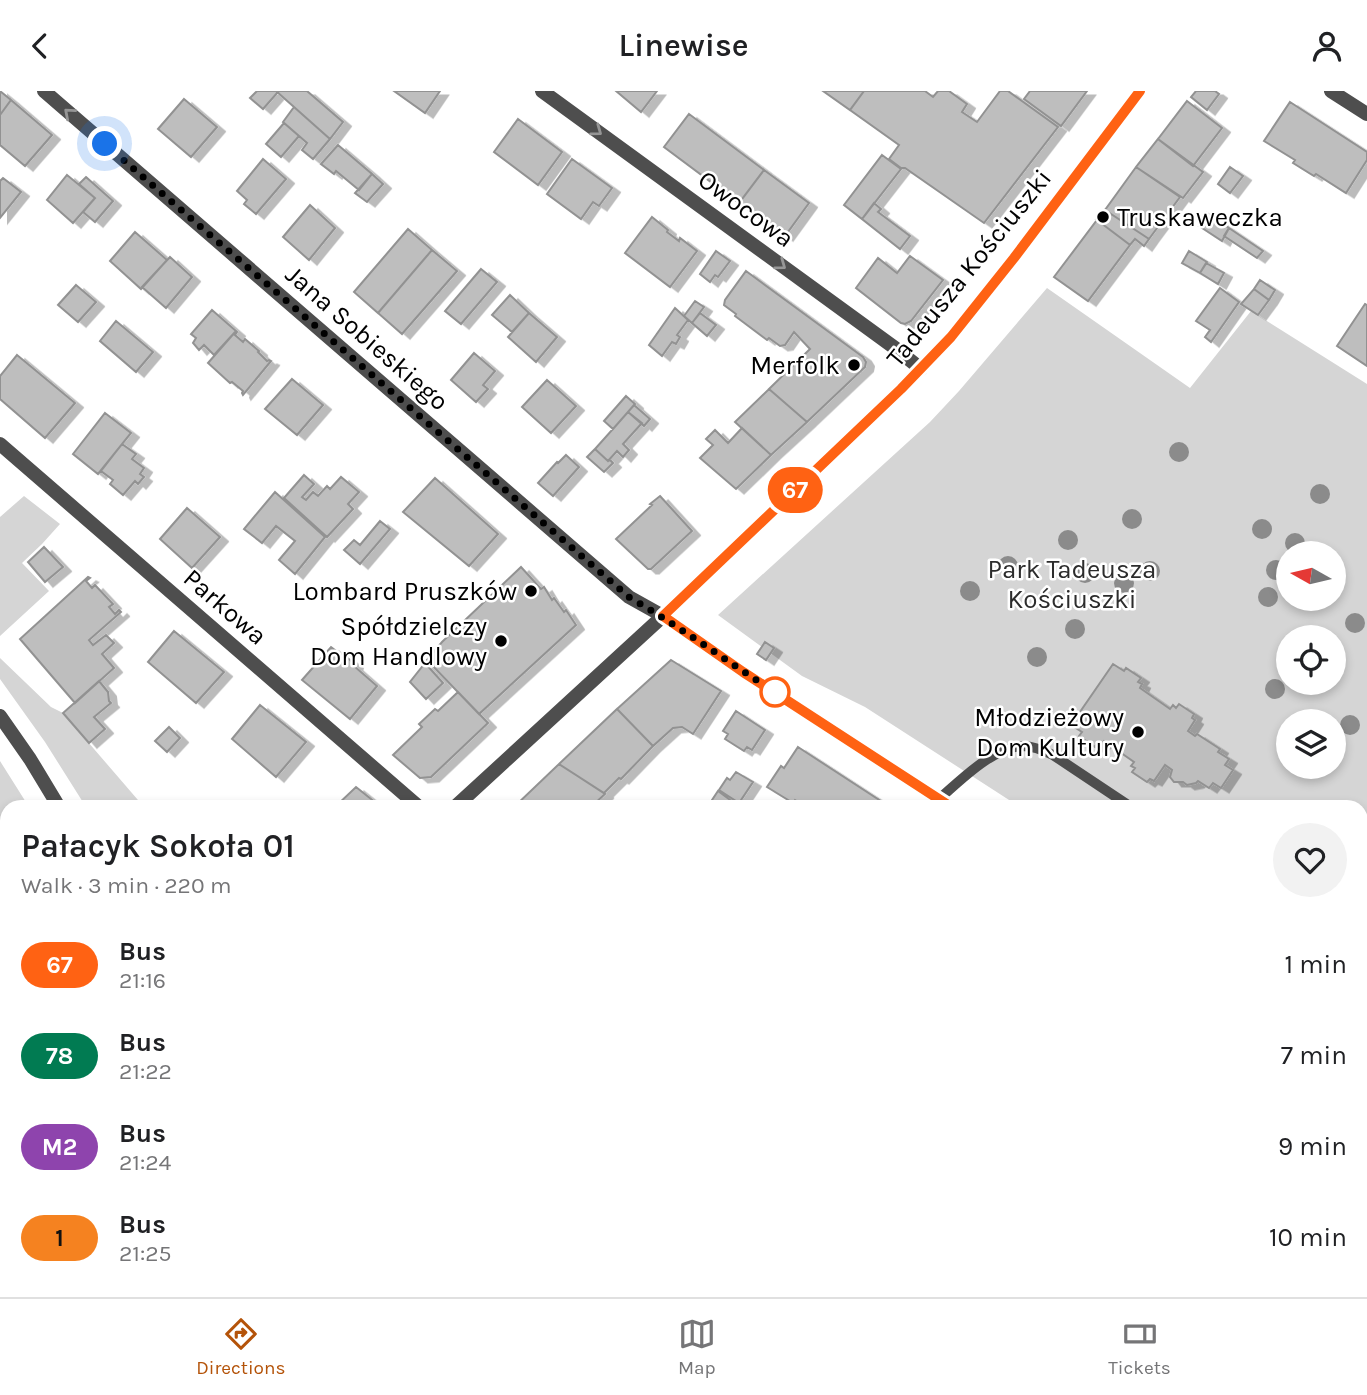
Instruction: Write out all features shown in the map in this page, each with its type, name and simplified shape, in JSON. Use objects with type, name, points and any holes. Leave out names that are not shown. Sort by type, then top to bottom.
[{"type":"street","name":"Jana Sobieskiego","points":[[44,91],[629,597],[663,616],[743,672],[940,800]]},
{"type":"street","name":"Owocowa","points":[[542,91],[921,369]]},
{"type":"street","name":"Tadeusza Kościuszki","points":[[463,800],[663,616],[921,369],[951,337],[1014,258],[1140,91]]},
{"type":"street","points":[[1331,91],[1367,114]]},
{"type":"street","name":"Parkowa","points":[[0,444],[411,800]]},
{"type":"street","points":[[0,716],[56,800]]},
{"type":"lane","points":[[948,800],[978,766],[1006,750],[1023,746],[1053,755],[1120,800]]},
{"type":"green space","name":"Park Tadeusza Kościuszki","points":[[1047,288],[1190,388],[1251,311],[1367,384],[1367,800],[1009,800],[865,707],[802,676],[718,615],[930,422]]},
{"type":"green space","points":[[24,496],[60,524],[22,563],[49,591],[0,636],[0,517]]},
{"type":"green space","points":[[0,658],[51,707],[63,713],[138,800],[82,800],[0,679]]},
{"type":"green space","points":[[0,761],[25,800],[0,800]]},
{"type":"building","points":[[0,91],[11,100],[0,115]]},
{"type":"building","points":[[257,91],[278,92],[263,109],[250,98]]},
{"type":"building","points":[[276,91],[307,91],[343,122],[330,139]]},
{"type":"building","points":[[394,91],[440,91],[425,113]]},
{"type":"building","points":[[616,91],[657,91],[641,112]]},
{"type":"building","points":[[823,91],[864,91],[850,110]]},
{"type":"building","points":[[864,91],[925,91],[933,97],[938,91],[949,91],[967,104],[962,112],[977,122],[1000,91],[1008,91],[1058,127],[984,223],[889,159],[899,145],[850,110]]},
{"type":"building","points":[[1030,91],[1087,91],[1061,126],[1024,99]]},
{"type":"building","points":[[1196,91],[1215,91],[1219,94],[1207,110],[1191,97]]},
{"type":"building","points":[[184,99],[217,127],[191,157],[158,129]]},
{"type":"building","points":[[11,100],[52,135],[25,166],[0,145],[0,115]]},
{"type":"building","points":[[1187,101],[1222,128],[1193,166],[1158,139]]},
{"type":"building","points":[[1290,102],[1367,152],[1367,160],[1346,193],[1293,163],[1295,160],[1264,141]]},
{"type":"building","points":[[294,107],[330,139],[313,159],[302,150],[307,143],[283,122]]},
{"type":"building","points":[[689,114],[764,170],[739,203],[664,147]]},
{"type":"building","points":[[518,119],[562,152],[538,185],[494,152]]},
{"type":"building","points":[[284,123],[299,136],[281,157],[266,144]]},
{"type":"building","points":[[1158,139],[1203,172],[1183,198],[1136,167]]},
{"type":"building","points":[[338,145],[372,174],[359,190],[336,171],[334,174],[321,164]]},
{"type":"building","points":[[882,155],[901,169],[862,219],[844,205]]},
{"type":"building","points":[[263,159],[286,179],[256,214],[244,204],[247,200],[237,191]]},
{"type":"building","points":[[572,159],[612,188],[599,206],[593,202],[581,219],[547,194]]},
{"type":"building","points":[[1136,167],[1180,197],[1149,239],[1105,210]]},
{"type":"building","points":[[1230,167],[1243,176],[1230,193],[1218,184]]},
{"type":"building","points":[[764,170],[809,203],[785,236],[739,203]]},
{"type":"building","points":[[372,174],[383,184],[367,202],[355,193]]},
{"type":"building","points":[[67,175],[95,198],[73,223],[47,200]]},
{"type":"building","points":[[86,177],[113,201],[95,222],[83,212],[95,198],[79,184]]},
{"type":"building","points":[[3,178],[21,192],[0,218],[0,181]]},
{"type":"building","points":[[874,203],[881,209],[878,212],[910,236],[900,249],[862,219]]},
{"type":"building","points":[[310,205],[335,228],[309,260],[283,237]]},
{"type":"building","points":[[1105,210],[1149,239],[1144,246],[1135,239],[1130,245],[1097,220]]},
{"type":"building","points":[[1207,213],[1229,228],[1222,241],[1199,226]]},
{"type":"building","points":[[652,217],[668,230],[667,232],[697,251],[670,287],[625,253]]},
{"type":"building","points":[[1097,220],[1130,245],[1088,301],[1054,277]]},
{"type":"building","points":[[1229,228],[1263,251],[1257,258],[1224,236]]},
{"type":"building","points":[[408,229],[432,250],[378,313],[354,292]]},
{"type":"building","points":[[135,232],[167,260],[141,289],[110,261]]},
{"type":"building","points":[[432,250],[457,271],[402,334],[378,313]]},
{"type":"building","points":[[716,251],[730,261],[718,277],[715,275],[710,282],[700,274]]},
{"type":"building","points":[[1189,251],[1207,262],[1200,273],[1182,263]]},
{"type":"building","points":[[910,256],[943,280],[911,321],[905,324],[856,288],[878,258],[897,273]]},
{"type":"building","points":[[170,257],[192,277],[166,308],[142,287]]},
{"type":"building","points":[[1206,263],[1224,273],[1218,284],[1200,273]]},
{"type":"building","points":[[481,269],[497,282],[461,324],[445,311]]},
{"type":"building","points":[[746,271],[863,357],[866,362],[865,367],[807,422],[769,389],[810,349],[794,332],[785,345],[780,346],[769,338],[767,340],[724,305]]},
{"type":"building","points":[[1260,280],[1275,290],[1269,300],[1254,289]]},
{"type":"building","points":[[76,285],[96,302],[78,322],[58,305]]},
{"type":"building","points":[[1220,288],[1239,302],[1211,342],[1205,337],[1210,330],[1196,321]]},
{"type":"building","points":[[1254,289],[1269,300],[1258,315],[1241,304]]},
{"type":"building","points":[[510,295],[529,313],[512,332],[492,315]]},
{"type":"building","points":[[695,301],[704,307],[692,323],[684,316]]},
{"type":"building","points":[[1365,304],[1367,305],[1367,366],[1337,346]]},
{"type":"building","points":[[675,308],[688,320],[677,335],[680,337],[676,344],[672,342],[662,356],[649,345]]},
{"type":"building","points":[[212,310],[236,331],[214,355],[204,345],[199,350],[193,343],[196,338],[191,334]]},
{"type":"building","points":[[529,313],[557,337],[536,362],[508,337]]},
{"type":"building","points":[[700,313],[716,325],[707,336],[692,323]]},
{"type":"building","points":[[116,321],[153,352],[136,372],[100,341]]},
{"type":"building","points":[[236,331],[235,335],[243,342],[245,339],[267,361],[271,361],[243,395],[243,391],[208,363]]},
{"type":"building","points":[[474,353],[495,371],[483,385],[488,389],[476,402],[451,380]]},
{"type":"building","points":[[17,355],[75,403],[45,438],[0,399],[0,376]]},
{"type":"building","points":[[292,379],[323,405],[297,435],[265,409]]},
{"type":"building","points":[[547,380],[576,406],[551,433],[522,407]]},
{"type":"building","points":[[769,389],[807,422],[771,455],[735,422]]},
{"type":"building","points":[[626,396],[635,404],[613,429],[604,421]]},
{"type":"building","points":[[634,405],[650,419],[644,426],[628,412]]},
{"type":"building","points":[[628,412],[642,423],[623,444],[629,450],[623,457],[617,451],[608,461],[595,449]]},
{"type":"building","points":[[105,413],[131,433],[98,474],[73,454]]},
{"type":"building","points":[[742,428],[771,455],[736,489],[700,458],[713,445],[706,439],[715,430],[728,443]]},
{"type":"building","points":[[122,444],[136,454],[132,459],[144,468],[140,474],[144,477],[138,484],[135,481],[123,495],[110,484],[113,480],[101,471]]},
{"type":"building","points":[[595,449],[613,463],[604,472],[587,457]]},
{"type":"building","points":[[566,455],[579,467],[553,496],[538,483]]},
{"type":"building","points":[[304,475],[314,484],[302,497],[306,500],[313,492],[318,496],[327,486],[330,489],[341,477],[359,492],[348,504],[353,509],[327,537],[284,498]]},
{"type":"building","points":[[435,478],[498,534],[469,566],[403,512]]},
{"type":"building","points":[[275,492],[325,537],[295,574],[279,560],[295,541],[276,526],[262,543],[244,529]]},
{"type":"building","points":[[660,496],[692,531],[648,569],[616,539]]},
{"type":"building","points":[[187,508],[220,537],[192,568],[160,539]]},
{"type":"building","points":[[380,521],[390,529],[360,564],[344,550],[354,540],[360,545]]},
{"type":"building","points":[[44,547],[63,567],[45,582],[28,562]]},
{"type":"building","name":"Spółdzielczy Dom Handlowy","points":[[521,567],[541,589],[544,587],[564,612],[566,610],[576,625],[479,714],[427,660],[442,642]]},
{"type":"building","points":[[88,577],[90,578],[86,581],[92,588],[95,585],[113,604],[109,607],[115,614],[119,610],[121,612],[89,640],[93,645],[106,635],[114,643],[102,654],[114,668],[75,703],[20,639]]},
{"type":"building","points":[[174,631],[224,672],[196,703],[148,662]]},
{"type":"building","points":[[765,642],[774,648],[766,660],[757,654]]},
{"type":"building","points":[[331,647],[355,664],[354,666],[377,686],[350,719],[302,680]]},
{"type":"building","points":[[671,660],[721,691],[693,734],[682,727],[673,728],[653,746],[617,709]]},
{"type":"building","points":[[425,663],[443,683],[426,699],[410,682]]},
{"type":"building","points":[[1113,664],[1124,671],[1126,668],[1141,678],[1138,682],[1142,684],[1140,688],[1170,709],[1179,704],[1194,714],[1192,718],[1195,720],[1188,731],[1220,749],[1218,752],[1229,759],[1225,765],[1233,770],[1221,788],[1213,783],[1209,788],[1198,781],[1187,785],[1174,782],[1170,777],[1172,770],[1165,765],[1154,781],[1150,779],[1147,782],[1132,772],[1135,768],[1131,766],[1134,762],[1104,741],[1101,745],[1097,743],[1095,747],[1079,736],[1082,732],[1071,725]]},
{"type":"building","points":[[99,681],[108,692],[111,703],[94,717],[105,729],[89,743],[63,713]]},
{"type":"building","points":[[458,692],[488,723],[431,777],[420,778],[393,755],[422,727],[419,724]]},
{"type":"building","points":[[260,705],[306,742],[276,777],[232,739]]},
{"type":"building","points":[[617,709],[653,746],[604,793],[559,764]]},
{"type":"building","points":[[736,711],[765,730],[752,750],[747,747],[744,751],[725,739],[728,734],[723,731]]},
{"type":"building","points":[[169,727],[180,738],[167,752],[155,741]]},
{"type":"building","points":[[798,747],[879,800],[788,800],[767,787],[781,766],[784,768]]},
{"type":"building","points":[[559,764],[605,794],[599,800],[521,800]]},
{"type":"building","points":[[736,772],[753,782],[741,800],[734,800],[719,790],[727,778],[730,780]]},
{"type":"building","points":[[356,787],[372,800],[342,800]]},
{"type":"building","points":[[718,791],[730,800],[712,800]]},
{"type":"bus line","name":"67","points":[[940,800],[743,672],[663,616],[901,389],[951,337],[1140,91]]},
{"type":"place","name":"Truskaweczka","points":[[1103,217]]},
{"type":"place","name":"Merfolk","points":[[854,365]]},
{"type":"place","name":"Lombard Pruszków","points":[[531,591]]},
{"type":"place","name":"Spółdzielczy Dom Handlowy","points":[[501,641]]},
{"type":"place","name":"Młodzieżowy Dom Kultury","points":[[1138,732]]},
{"type":"route","points":[[105,144],[629,597],[663,616],[778,694],[775,692]]}]
